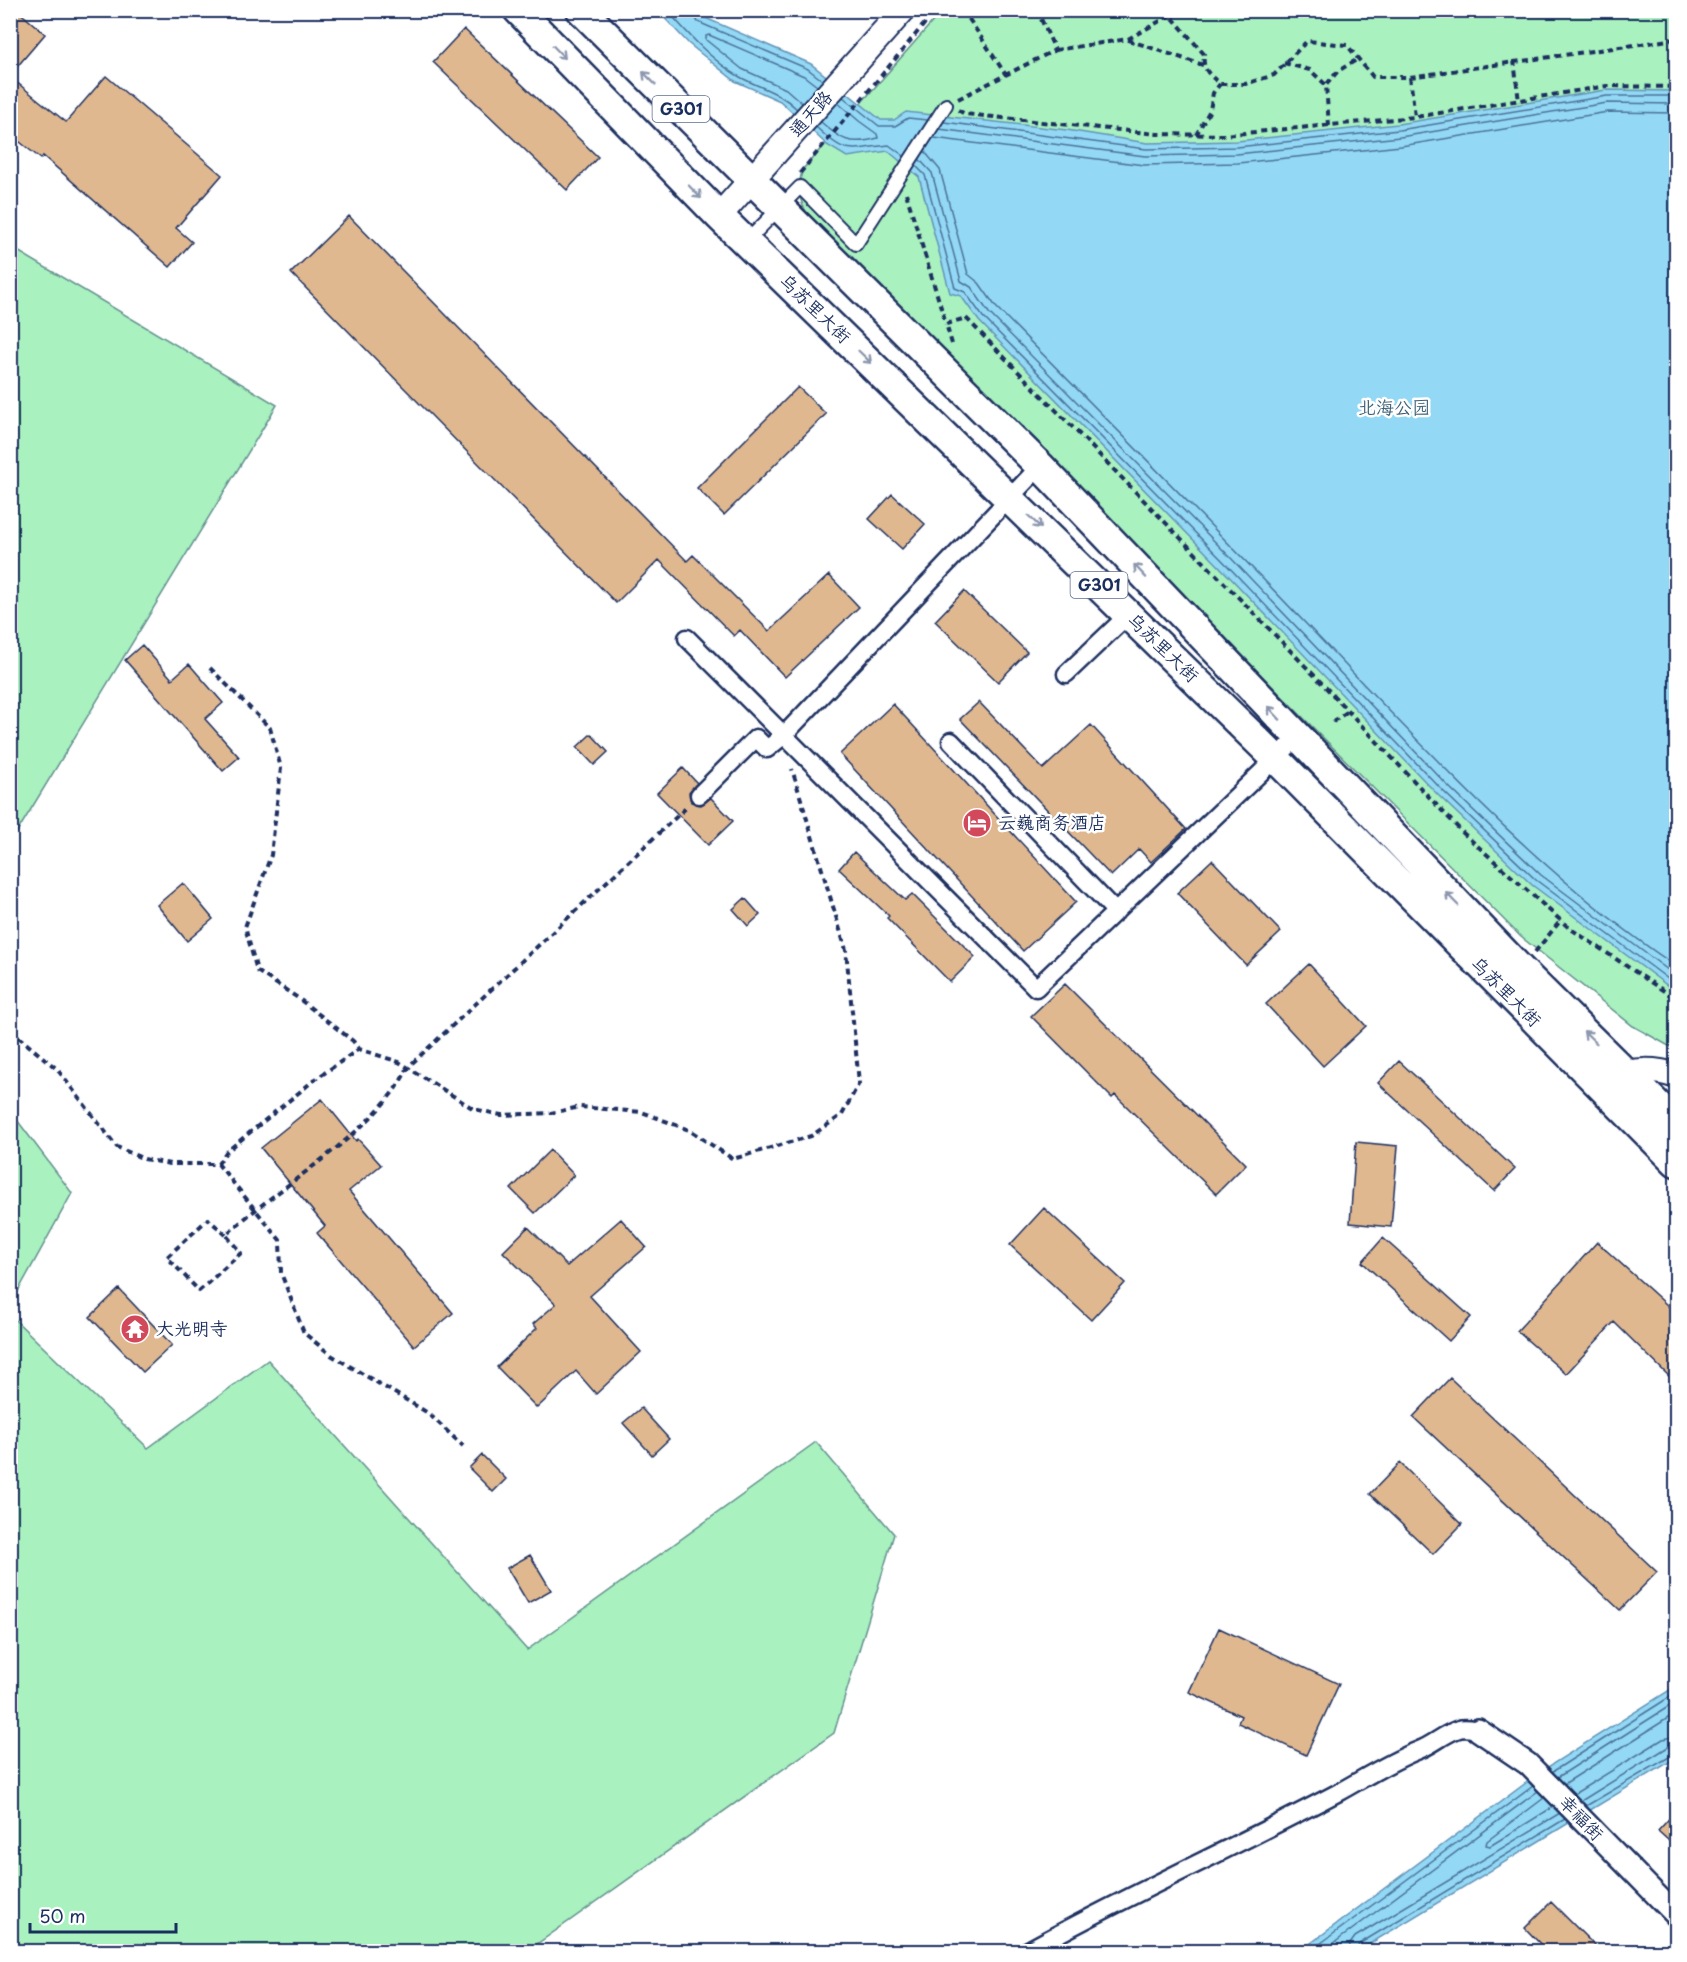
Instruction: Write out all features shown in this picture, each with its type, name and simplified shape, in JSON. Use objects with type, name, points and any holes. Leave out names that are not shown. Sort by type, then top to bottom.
[{"type":"highway","name":"乌苏里大街","points":[[518,10],[719,216],[1276,759],[1677,1162]]},
{"type":"highway","name":"乌苏里大街","points":[[581,10],[1040,466],[1297,738],[1520,969],[1677,1123]]},
{"type":"main road","name":"通天路","points":[[719,216],[903,10]]},
{"type":"main road","points":[[1597,1083],[1626,1072],[1657,1071],[1677,1076]]},
{"type":"street","points":[[746,242],[800,187],[856,244],[946,105]]},
{"type":"street","points":[[699,795],[756,738],[767,749],[783,736],[1040,466]]},
{"type":"street","points":[[1066,674],[1129,614]]},
{"type":"street","points":[[687,638],[1036,988],[1297,738]]},
{"type":"street","points":[[951,741],[1116,912]]},
{"type":"street","points":[[1025,1952],[1092,1915],[1340,1791],[1383,1766],[1394,1764],[1408,1752],[1418,1751],[1461,1728],[1478,1730]]},
{"type":"street","name":"幸福街","points":[[1478,1730],[1528,1764],[1677,1916]]},
{"type":"path","points":[[798,176],[936,10]]},
{"type":"path","points":[[963,10],[1006,75]]},
{"type":"path","points":[[1037,10],[1055,50]]},
{"type":"path","points":[[1166,10],[1204,54],[1203,65],[1206,72],[1220,84],[1245,84],[1274,75],[1307,41],[1347,45],[1373,77],[1410,76],[1677,39]]},
{"type":"path","points":[[946,105],[1055,50],[1128,39],[1169,16]]},
{"type":"path","points":[[1128,39],[1203,65]]},
{"type":"path","points":[[1326,85],[1338,71],[1358,59]]},
{"type":"path","points":[[1514,60],[1520,102]]},
{"type":"path","points":[[1284,63],[1310,70],[1326,85],[1329,126]]},
{"type":"path","points":[[1410,76],[1414,117]]},
{"type":"path","points":[[1196,135],[1210,110],[1213,93],[1220,84]]},
{"type":"path","points":[[946,105],[965,114],[1157,134],[1224,135],[1414,117],[1520,102],[1607,86],[1677,87]]},
{"type":"path","points":[[901,176],[955,354]]},
{"type":"path","points":[[946,324],[966,318],[1348,711],[1463,833],[1561,920],[1677,999]]},
{"type":"path","points":[[210,668],[270,728],[281,768],[272,855],[244,927],[257,971],[298,998],[353,1041],[359,1049],[408,1067],[474,1109],[501,1115],[551,1113],[580,1107],[642,1112],[689,1130],[734,1159],[811,1136],[842,1115],[859,1083],[846,950],[783,736]]},
{"type":"path","points":[[1333,722],[1348,711]]},
{"type":"path","points":[[226,1235],[254,1208],[359,1130],[401,1082],[408,1067],[699,795]]},
{"type":"path","points":[[1520,969],[1561,920]]},
{"type":"path","points":[[10,1030],[57,1069],[117,1147],[144,1159],[170,1164],[218,1164]]},
{"type":"path","points":[[218,1164],[226,1152],[313,1081],[359,1049]]},
{"type":"path","points":[[218,1164],[280,1240],[281,1274],[304,1333],[331,1355],[428,1413],[463,1446]]},
{"type":"path","points":[[208,1219],[226,1235],[241,1253],[199,1291],[167,1257],[208,1219]]},
{"type":"green space","name":"北海公园","points":[[942,11],[1676,11],[1676,1050],[1633,1026],[1521,937],[812,221],[801,200],[799,186],[803,169]]},
{"type":"green space","points":[[11,247],[277,405],[11,842]]},
{"type":"green space","points":[[11,1112],[72,1193],[11,1304]]},
{"type":"green space","points":[[11,1316],[148,1448],[268,1360],[527,1650],[816,1442],[894,1534],[834,1733],[527,1951],[11,1951]]},
{"type":"water","name":"北海公园","points":[[658,11],[695,11],[701,16],[811,64],[881,120],[894,120],[906,112],[1067,130],[1147,143],[1237,141],[1398,124],[1606,90],[1676,91],[1676,992],[1532,885],[1438,795],[1220,567],[979,321],[961,296],[950,293],[919,177],[888,151],[847,157],[827,145],[780,101],[735,81],[689,44]]},
{"type":"water","points":[[1676,1686],[1676,1758],[1358,1951],[1299,1952],[1546,1768]]},
{"type":"building","points":[[10,10],[17,10],[45,34],[10,75]]},
{"type":"building","points":[[464,29],[598,157],[567,190],[433,62]]},
{"type":"building","points":[[106,76],[222,175],[176,228],[192,242],[170,267],[43,156],[41,159],[10,134],[10,77],[66,122]]},
{"type":"building","points":[[349,216],[687,561],[693,555],[769,631],[829,575],[859,607],[785,677],[740,630],[734,636],[659,560],[616,603],[291,273]]},
{"type":"building","points":[[798,387],[826,414],[724,515],[697,488]]},
{"type":"building","points":[[892,494],[925,524],[902,549],[869,519]]},
{"type":"building","points":[[964,591],[1027,652],[998,682],[935,621]]},
{"type":"building","points":[[142,645],[172,679],[189,664],[223,703],[205,719],[239,757],[223,771],[125,660]]},
{"type":"building","points":[[979,702],[1043,769],[1091,725],[1186,829],[1151,862],[1139,849],[1111,876],[960,719]]},
{"type":"building","points":[[893,704],[1076,902],[1023,951],[840,754]]},
{"type":"building","points":[[591,734],[608,752],[594,765],[577,747]]},
{"type":"building","points":[[683,768],[697,783],[689,792],[691,802],[701,805],[711,798],[733,821],[708,845],[657,793]]},
{"type":"building","points":[[854,852],[905,900],[912,894],[975,957],[950,982],[887,918],[889,916],[839,869]]},
{"type":"building","points":[[1212,860],[1281,932],[1246,965],[1177,893]]},
{"type":"building","points":[[183,883],[213,919],[187,941],[157,905]]},
{"type":"building","points":[[745,898],[760,915],[748,926],[733,909]]},
{"type":"building","points":[[1309,964],[1366,1026],[1323,1066],[1266,1004]]},
{"type":"building","points":[[1065,984],[1246,1164],[1216,1194],[1115,1095],[1112,1098],[1031,1016]]},
{"type":"building","points":[[1399,1061],[1515,1169],[1494,1191],[1378,1083]]},
{"type":"building","points":[[322,1099],[356,1141],[358,1139],[381,1165],[349,1191],[453,1313],[414,1346],[317,1233],[325,1226],[261,1148]]},
{"type":"building","points":[[1356,1142],[1398,1146],[1391,1227],[1350,1223]]},
{"type":"building","points":[[550,1150],[574,1175],[535,1213],[511,1189]]},
{"type":"building","points":[[1044,1208],[1125,1283],[1091,1320],[1010,1245]]},
{"type":"building","points":[[621,1219],[646,1247],[590,1296],[641,1352],[596,1394],[576,1371],[537,1408],[497,1367],[537,1328],[533,1324],[556,1304],[503,1252],[528,1227],[567,1266]]},
{"type":"building","points":[[1383,1238],[1471,1317],[1449,1341],[1362,1262]]},
{"type":"building","points":[[1597,1242],[1677,1314],[1677,1384],[1614,1322],[1566,1374],[1517,1331]]},
{"type":"building","points":[[119,1289],[172,1345],[143,1372],[90,1317]]},
{"type":"building","points":[[1450,1378],[1657,1572],[1620,1610],[1413,1417]]},
{"type":"building","points":[[641,1408],[669,1439],[652,1455],[623,1423]]},
{"type":"building","points":[[482,1455],[506,1479],[493,1492],[469,1468]]},
{"type":"building","points":[[1400,1463],[1462,1524],[1433,1554],[1370,1494]]},
{"type":"building","points":[[530,1555],[551,1590],[528,1603],[507,1568]]},
{"type":"building","points":[[1219,1628],[1339,1684],[1306,1755],[1238,1723],[1241,1716],[1189,1692]]},
{"type":"building","points":[[1677,1810],[1677,1848],[1658,1831]]},
{"type":"building","points":[[1551,1902],[1601,1952],[1548,1952],[1525,1928]]},
{"type":"place","name":"云巍商务酒店","points":[[977,823]]},
{"type":"place","name":"大光明寺","points":[[135,1329]]}]
